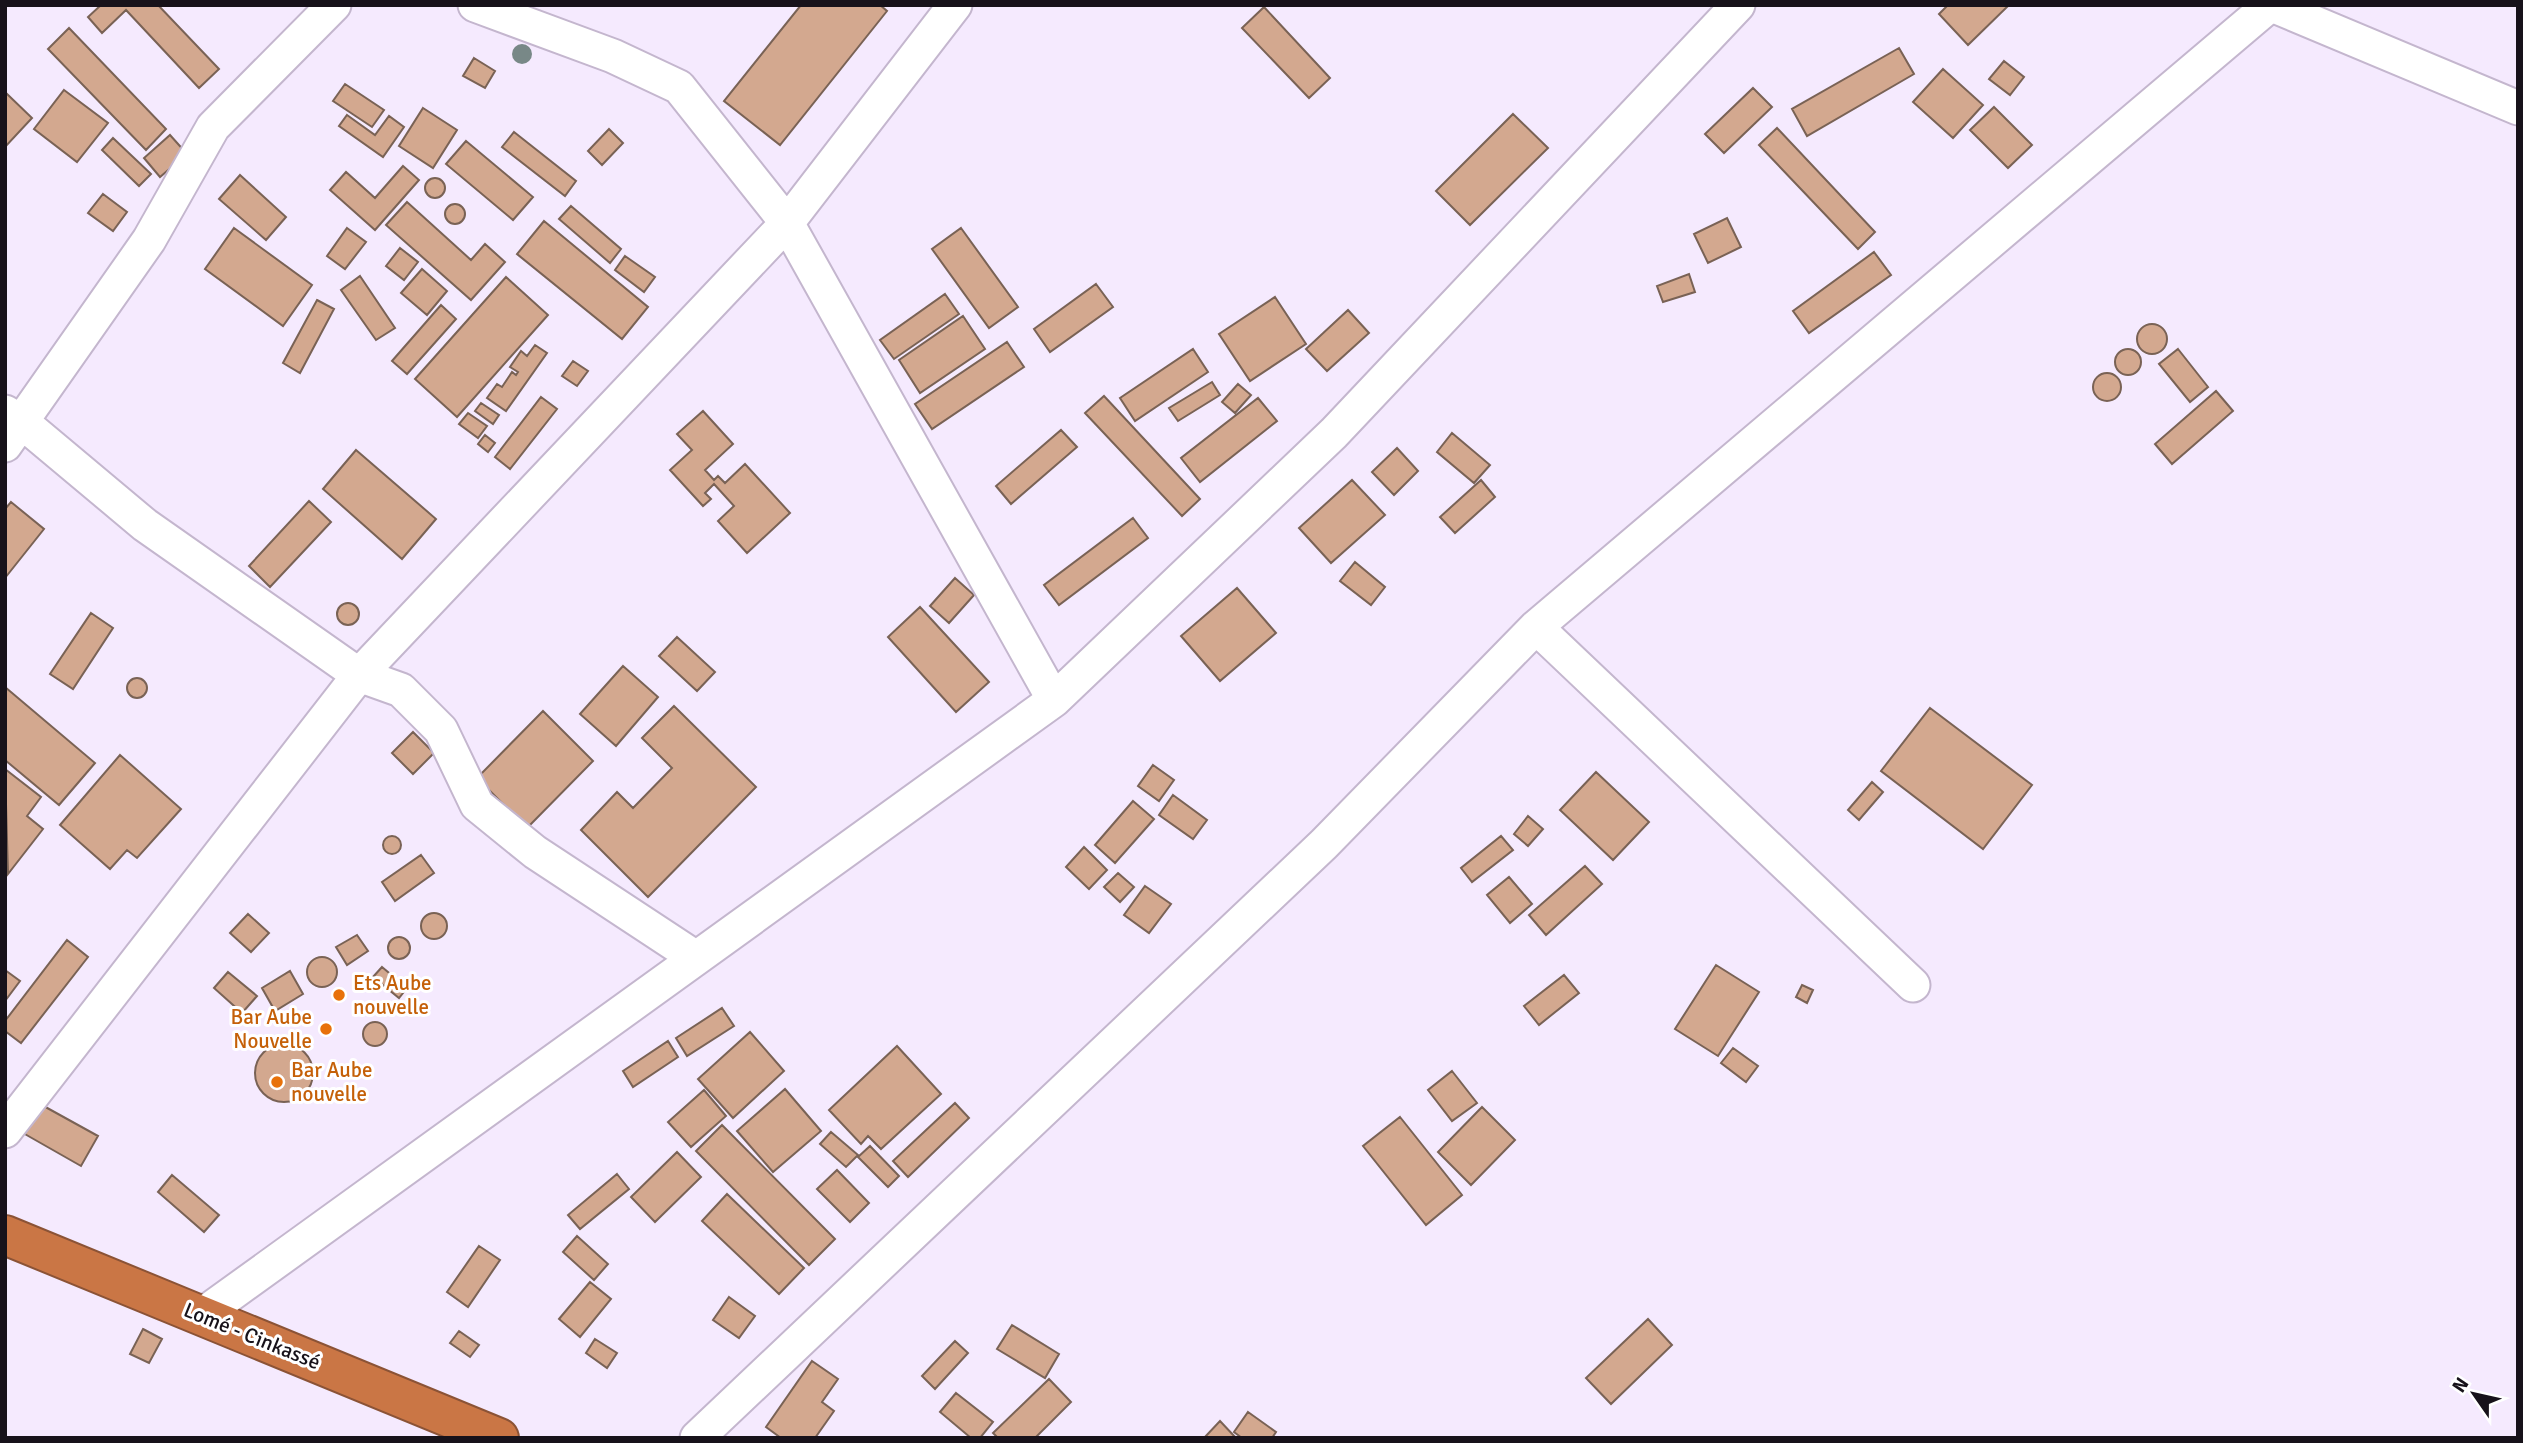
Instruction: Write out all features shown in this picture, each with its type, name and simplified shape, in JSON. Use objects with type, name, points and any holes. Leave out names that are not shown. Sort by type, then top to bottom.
[{"type":"highway","name":"Lomé - Cinkassé","points":[[5,1235],[499,1438]]},
{"type":"street","points":[[334,5],[212,127],[149,240],[11,426],[145,525],[359,675],[401,690],[441,730],[477,804],[535,852],[696,958]]},
{"type":"street","points":[[475,5],[613,56],[678,87],[787,223],[1054,700]]},
{"type":"street","points":[[5,1131],[359,675],[787,223],[955,5]]},
{"type":"street","points":[[202,1315],[1054,700],[1334,433],[1738,5]]},
{"type":"street","points":[[697,1438],[1324,844],[1536,627],[2271,5],[2518,108]]},
{"type":"street","points":[[1536,627],[1913,985]]},
{"type":"building","points":[[101,5],[158,5],[219,69],[199,88],[126,10],[102,33],[88,17]]},
{"type":"building","points":[[801,5],[880,5],[887,11],[780,145],[724,101]]},
{"type":"building","points":[[1948,5],[2009,5],[1968,45],[1939,14]]},
{"type":"building","points":[[1264,7],[1330,78],[1309,98],[1242,28]]},
{"type":"building","points":[[69,28],[166,129],[146,150],[48,49]]},
{"type":"building","points":[[1899,48],[1914,74],[1807,136],[1792,109]]},
{"type":"building","points":[[474,58],[495,71],[485,88],[463,76]]},
{"type":"building","points":[[2004,61],[2024,77],[2010,95],[1989,79]]},
{"type":"building","points":[[1943,69],[1983,105],[1953,138],[1913,102]]},
{"type":"building","points":[[345,84],[384,110],[372,127],[333,101]]},
{"type":"building","points":[[1753,88],[1772,107],[1724,153],[1705,134]]},
{"type":"building","points":[[64,90],[108,123],[77,162],[34,129]]},
{"type":"building","points":[[5,92],[32,118],[5,147]]},
{"type":"building","points":[[1994,107],[2032,145],[2008,168],[1970,130]]},
{"type":"building","points":[[423,108],[457,130],[433,168],[399,146]]},
{"type":"building","points":[[1513,114],[1548,148],[1470,225],[1436,191]]},
{"type":"building","points":[[347,115],[375,135],[389,116],[404,127],[383,157],[339,126]]},
{"type":"building","points":[[1777,128],[1875,232],[1858,249],[1759,145]]},
{"type":"building","points":[[609,129],[623,143],[602,165],[588,151]]},
{"type":"building","points":[[514,132],[576,181],[565,196],[502,147]]},
{"type":"building","points":[[170,135],[187,154],[160,177],[144,158]]},
{"type":"building","points":[[113,138],[151,174],[139,186],[102,150]]},
{"type":"building","points":[[466,141],[533,197],[513,220],[446,164]]},
{"type":"building","points":[[403,166],[419,180],[375,230],[330,190],[346,172],[375,198]]},
{"type":"building","points":[[240,175],[286,217],[266,240],[219,199]]},
{"type":"building","points":[[435,178],[442,181],[445,188],[442,195],[435,198],[428,195],[425,188],[428,181]]},
{"type":"building","points":[[103,194],[127,212],[113,231],[88,213]]},
{"type":"building","points":[[407,202],[471,260],[485,244],[505,262],[471,300],[386,225]]},
{"type":"building","points":[[451,204],[459,204],[465,214],[459,224],[451,224],[445,218],[445,210]]},
{"type":"building","points":[[571,206],[621,249],[610,263],[559,219]]},
{"type":"building","points":[[1727,218],[1741,247],[1708,263],[1694,234]]},
{"type":"building","points":[[544,221],[648,307],[622,339],[517,254]]},
{"type":"building","points":[[234,228],[312,285],[283,326],[205,269]]},
{"type":"building","points":[[347,228],[366,242],[345,269],[327,256]]},
{"type":"building","points":[[961,228],[1018,307],[989,328],[932,249]]},
{"type":"building","points":[[400,248],[418,262],[404,280],[386,266]]},
{"type":"building","points":[[1874,252],[1891,275],[1809,333],[1793,311]]},
{"type":"building","points":[[625,256],[655,277],[644,292],[615,270]]},
{"type":"building","points":[[422,269],[447,291],[427,315],[401,293]]},
{"type":"building","points":[[1689,274],[1695,292],[1663,302],[1657,286]]},
{"type":"building","points":[[360,276],[395,328],[376,340],[341,290]]},
{"type":"building","points":[[506,277],[548,315],[457,417],[415,379]]},
{"type":"building","points":[[1096,284],[1113,307],[1050,352],[1034,329]]},
{"type":"building","points":[[945,294],[959,314],[894,359],[880,340]]},
{"type":"building","points":[[1275,297],[1306,344],[1250,381],[1219,334]]},
{"type":"building","points":[[317,300],[334,309],[300,373],[283,363]]},
{"type":"building","points":[[441,305],[456,319],[407,374],[392,361]]},
{"type":"building","points":[[1348,310],[1369,333],[1327,371],[1306,349]]},
{"type":"building","points":[[963,316],[985,349],[920,393],[899,360]]},
{"type":"building","points":[[2152,324],[2158,325],[2166,333],[2166,345],[2158,353],[2152,354],[2146,353],[2138,345],[2137,339],[2138,333],[2146,325]]},
{"type":"building","points":[[1007,342],[1024,367],[932,429],[915,404]]},
{"type":"building","points":[[535,345],[547,353],[506,411],[487,398],[497,384],[502,387],[512,372],[516,375],[518,372],[510,367],[521,351],[527,356]]},
{"type":"building","points":[[1193,349],[1208,372],[1135,421],[1120,398]]},
{"type":"building","points":[[2128,349],[2137,353],[2141,362],[2137,371],[2128,375],[2119,371],[2115,362],[2119,353]]},
{"type":"building","points":[[2178,349],[2208,387],[2190,402],[2159,364]]},
{"type":"building","points":[[573,361],[588,371],[577,386],[562,376]]},
{"type":"building","points":[[2107,373],[2117,377],[2121,387],[2117,397],[2107,401],[2097,397],[2093,387],[2097,377]]},
{"type":"building","points":[[1212,382],[1220,395],[1178,421],[1169,408]]},
{"type":"building","points":[[1238,384],[1251,395],[1235,413],[1222,402]]},
{"type":"building","points":[[2216,391],[2233,411],[2172,464],[2155,444]]},
{"type":"building","points":[[1104,396],[1200,499],[1182,516],[1085,413]]},
{"type":"building","points":[[541,397],[557,409],[510,469],[495,457]]},
{"type":"building","points":[[1258,398],[1277,421],[1200,482],[1181,458]]},
{"type":"building","points":[[481,403],[499,415],[493,424],[475,411]]},
{"type":"building","points":[[703,411],[733,444],[705,470],[714,480],[718,476],[725,483],[745,464],[790,513],[747,553],[718,521],[734,506],[714,484],[705,493],[711,499],[703,506],[670,470],[692,450],[677,434]]},
{"type":"building","points":[[468,413],[487,426],[478,438],[459,424]]},
{"type":"building","points":[[1061,430],[1077,447],[1011,504],[996,486]]},
{"type":"building","points":[[1452,433],[1490,465],[1474,483],[1437,452]]},
{"type":"building","points":[[485,435],[495,443],[488,452],[478,444]]},
{"type":"building","points":[[1397,448],[1418,471],[1394,495],[1372,472]]},
{"type":"building","points":[[356,450],[436,519],[402,559],[323,489]]},
{"type":"building","points":[[1352,480],[1385,515],[1331,563],[1299,528]]},
{"type":"building","points":[[1481,480],[1495,497],[1455,533],[1440,517]]},
{"type":"building","points":[[309,501],[331,522],[270,587],[249,566]]},
{"type":"building","points":[[11,502],[44,529],[5,578],[5,509]]},
{"type":"building","points":[[1133,518],[1148,538],[1059,605],[1044,585]]},
{"type":"building","points":[[1355,562],[1385,587],[1371,605],[1340,581]]},
{"type":"building","points":[[955,578],[974,595],[949,623],[930,606]]},
{"type":"building","points":[[1237,588],[1276,633],[1220,681],[1181,636]]},
{"type":"building","points":[[344,603],[352,603],[359,610],[359,618],[352,625],[344,625],[337,618],[337,610]]},
{"type":"building","points":[[920,607],[989,682],[956,712],[888,637]]},
{"type":"building","points":[[91,613],[113,628],[73,689],[50,674]]},
{"type":"building","points":[[677,637],[715,672],[697,691],[659,656]]},
{"type":"building","points":[[623,666],[658,697],[616,746],[580,714]]},
{"type":"building","points":[[137,678],[144,681],[147,688],[144,695],[137,698],[130,695],[127,688],[130,681]]},
{"type":"building","points":[[5,687],[95,763],[59,805],[5,760]]},
{"type":"building","points":[[674,706],[756,787],[648,897],[581,830],[617,792],[633,808],[672,768],[642,738]]},
{"type":"building","points":[[1930,708],[2032,785],[1983,849],[1881,771]]},
{"type":"building","points":[[543,711],[593,761],[527,828],[477,778]]},
{"type":"building","points":[[413,732],[434,753],[413,774],[392,753]]},
{"type":"building","points":[[120,755],[181,809],[137,858],[127,850],[110,869],[60,825]]},
{"type":"building","points":[[1153,765],[1174,780],[1159,801],[1138,786]]},
{"type":"building","points":[[5,769],[41,797],[27,816],[43,829],[8,874]]},
{"type":"building","points":[[1596,772],[1649,822],[1613,860],[1560,810]]},
{"type":"building","points":[[1872,782],[1883,792],[1859,820],[1848,810]]},
{"type":"building","points":[[1173,795],[1207,820],[1193,839],[1159,815]]},
{"type":"building","points":[[1133,801],[1154,819],[1115,863],[1095,845]]},
{"type":"building","points":[[1528,816],[1543,829],[1528,846],[1514,834]]},
{"type":"building","points":[[392,836],[400,841],[401,845],[396,853],[392,854],[384,849],[383,845],[388,837]]},
{"type":"building","points":[[1501,836],[1513,850],[1472,882],[1461,868]]},
{"type":"building","points":[[1084,847],[1107,870],[1089,889],[1066,867]]},
{"type":"building","points":[[421,855],[434,873],[395,901],[382,882]]},
{"type":"building","points":[[1585,866],[1602,884],[1546,935],[1529,915]]},
{"type":"building","points":[[1118,873],[1134,887],[1120,902],[1104,887]]},
{"type":"building","points":[[1509,877],[1532,904],[1510,923],[1487,895]]},
{"type":"building","points":[[1145,886],[1171,904],[1149,933],[1124,915]]},
{"type":"building","points":[[434,913],[443,917],[447,926],[443,935],[434,939],[425,935],[421,926],[425,917]]},
{"type":"building","points":[[248,914],[269,933],[251,952],[230,933]]},
{"type":"building","points":[[357,935],[368,951],[347,965],[336,947]]},
{"type":"building","points":[[395,937],[403,937],[410,944],[410,952],[403,959],[395,959],[388,952],[388,944]]},
{"type":"building","points":[[67,940],[88,957],[21,1043],[5,1031],[5,1021]]},
{"type":"building","points":[[322,957],[328,958],[336,966],[336,978],[328,986],[322,987],[316,986],[308,978],[307,972],[308,966],[316,958]]},
{"type":"building","points":[[1716,965],[1759,992],[1718,1056],[1675,1029]]},
{"type":"building","points":[[382,967],[407,988],[399,998],[373,977]]},
{"type":"building","points":[[5,970],[20,981],[5,1001]]},
{"type":"building","points":[[290,971],[303,994],[275,1011],[262,988]]},
{"type":"building","points":[[228,972],[257,996],[242,1013],[214,988]]},
{"type":"building","points":[[1564,975],[1579,993],[1539,1025],[1524,1006]]},
{"type":"building","points":[[1802,985],[1813,990],[1807,1003],[1796,997]]},
{"type":"building","points":[[722,1008],[734,1026],[687,1056],[676,1038]]},
{"type":"building","points":[[375,1022],[384,1025],[387,1034],[384,1043],[375,1046],[366,1043],[363,1034],[366,1025]]},
{"type":"building","points":[[750,1032],[784,1071],[733,1118],[698,1079]]},
{"type":"building","points":[[668,1041],[678,1057],[633,1087],[623,1071]]},
{"type":"building","points":[[278,1044],[290,1044],[305,1052],[313,1067],[313,1079],[305,1094],[290,1102],[278,1102],[263,1094],[255,1079],[255,1067],[263,1052]]},
{"type":"building","points":[[897,1046],[941,1094],[881,1149],[868,1136],[861,1144],[829,1110]]},
{"type":"building","points":[[1733,1048],[1758,1066],[1746,1082],[1721,1063]]},
{"type":"building","points":[[1452,1071],[1477,1103],[1452,1121],[1428,1090]]},
{"type":"building","points":[[785,1089],[821,1131],[773,1172],[737,1131]]},
{"type":"building","points":[[704,1090],[726,1116],[691,1147],[668,1122]]},
{"type":"building","points":[[955,1103],[969,1118],[908,1177],[893,1161]]},
{"type":"building","points":[[40,1104],[98,1136],[81,1166],[23,1133]]},
{"type":"building","points":[[1482,1107],[1515,1140],[1471,1185],[1438,1152]]},
{"type":"building","points":[[1400,1117],[1462,1195],[1426,1225],[1363,1146]]},
{"type":"building","points":[[722,1125],[835,1239],[809,1265],[696,1151]]},
{"type":"building","points":[[831,1132],[858,1155],[846,1167],[820,1144]]},
{"type":"building","points":[[870,1146],[899,1176],[888,1187],[858,1157]]},
{"type":"building","points":[[677,1152],[701,1177],[655,1222],[631,1197]]},
{"type":"building","points":[[837,1170],[869,1203],[850,1222],[817,1189]]},
{"type":"building","points":[[617,1174],[629,1189],[580,1229],[568,1215]]},
{"type":"building","points":[[172,1175],[219,1215],[204,1232],[158,1192]]},
{"type":"building","points":[[727,1194],[804,1268],[779,1294],[702,1221]]},
{"type":"building","points":[[577,1236],[608,1264],[594,1280],[563,1252]]},
{"type":"building","points":[[479,1246],[500,1260],[468,1307],[447,1292]]},
{"type":"building","points":[[590,1282],[611,1299],[580,1337],[559,1319]]},
{"type":"building","points":[[729,1297],[755,1316],[739,1338],[713,1320]]},
{"type":"building","points":[[1648,1319],[1672,1345],[1611,1404],[1586,1378]]},
{"type":"building","points":[[1012,1325],[1059,1354],[1045,1378],[997,1349]]},
{"type":"building","points":[[143,1329],[162,1339],[149,1363],[130,1354]]},
{"type":"building","points":[[459,1331],[479,1345],[470,1357],[450,1343]]},
{"type":"building","points":[[595,1339],[617,1353],[607,1368],[586,1353]]},
{"type":"building","points":[[955,1341],[968,1353],[935,1389],[922,1376]]},
{"type":"building","points":[[812,1361],[838,1379],[822,1402],[834,1411],[815,1438],[781,1438],[766,1427]]},
{"type":"building","points":[[1049,1379],[1071,1402],[1035,1438],[998,1438],[993,1433]]},
{"type":"building","points":[[956,1393],[993,1422],[980,1438],[971,1438],[940,1412]]},
{"type":"building","points":[[1248,1412],[1276,1432],[1272,1438],[1242,1438],[1234,1432]]},
{"type":"building","points":[[1220,1421],[1236,1438],[1204,1438]]},
{"type":"place","name":"Ets Aube nouvelle","points":[[339,995]]},
{"type":"place","name":"Bar Aube Nouvelle","points":[[326,1029]]},
{"type":"place","name":"Bar Aube nouvelle","points":[[277,1082]]}]
